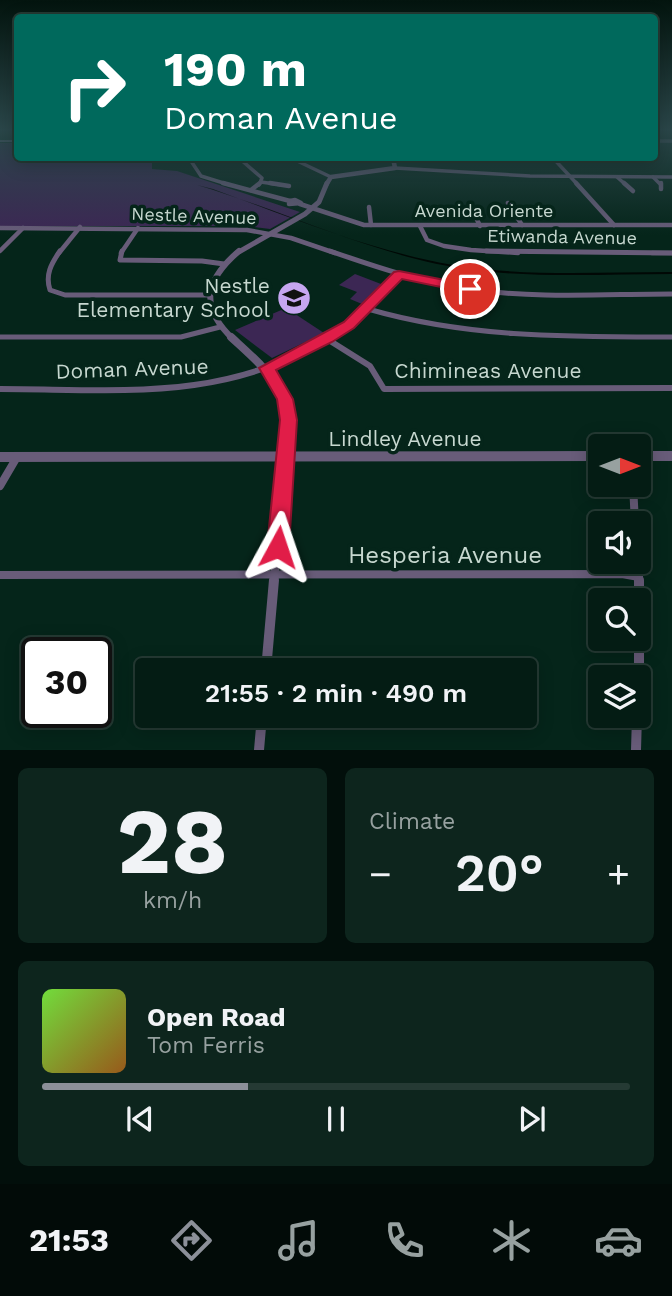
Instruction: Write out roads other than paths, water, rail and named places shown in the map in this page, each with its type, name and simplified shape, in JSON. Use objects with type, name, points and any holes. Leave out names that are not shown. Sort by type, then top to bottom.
[{"type":"street","name":"Avenida Oriente","points":[[194,165],[201,176],[207,179],[290,201],[292,205],[300,204],[353,223],[419,226],[672,225]]},
{"type":"street","points":[[248,165],[260,175],[261,182]]},
{"type":"street","points":[[305,165],[331,177],[395,167],[570,177],[672,177]]},
{"type":"street","points":[[559,165],[614,225]]},
{"type":"street","points":[[267,658],[289,420],[285,399],[267,368],[220,327],[211,310],[209,295],[224,264],[312,208],[320,201],[331,177]]},
{"type":"street","points":[[617,177],[633,191]]},
{"type":"street","points":[[653,177],[661,183],[661,189]]},
{"type":"street","points":[[251,190],[261,182],[289,186]]},
{"type":"street","points":[[508,203],[509,209],[522,226]]},
{"type":"street","points":[[369,207],[371,225]]},
{"type":"street","points":[[472,209],[480,226]]},
{"type":"street","name":"Etiwanda Avenue","points":[[419,226],[423,236],[429,241],[488,251],[672,253]]},
{"type":"street","name":"Nestle Avenue","points":[[0,228],[224,229],[271,233],[399,275],[497,292],[672,294]]},
{"type":"street","points":[[0,251],[23,228]]},
{"type":"street","points":[[80,228],[50,268],[47,288],[65,295],[209,295]]},
{"type":"street","points":[[138,228],[119,257],[120,260],[202,261],[224,264]]},
{"type":"street","name":"Doman Avenue","points":[[0,389],[205,387],[267,368],[327,339],[368,309],[399,275]]},
{"type":"street","points":[[368,309],[425,325],[482,335],[672,337]]},
{"type":"street","points":[[0,337],[181,337],[220,327]]},
{"type":"street","name":"Chimineas Avenue","points":[[327,339],[370,366],[384,390],[672,388]]},
{"type":"street","name":"Lindley Avenue","points":[[0,457],[588,456]]},
{"type":"street","points":[[651,456],[672,456]]},
{"type":"street","points":[[0,486],[17,457]]},
{"type":"street","name":"Hesperia Avenue","points":[[0,575],[622,574],[639,577]]},
{"type":"street","points":[[639,574],[639,665]]},
{"type":"street","points":[[259,750],[261,728]]},
{"type":"street","points":[[636,750],[637,728]]},
{"type":"place","name":"Nestle Elementary School","points":[[294,298]]}]
